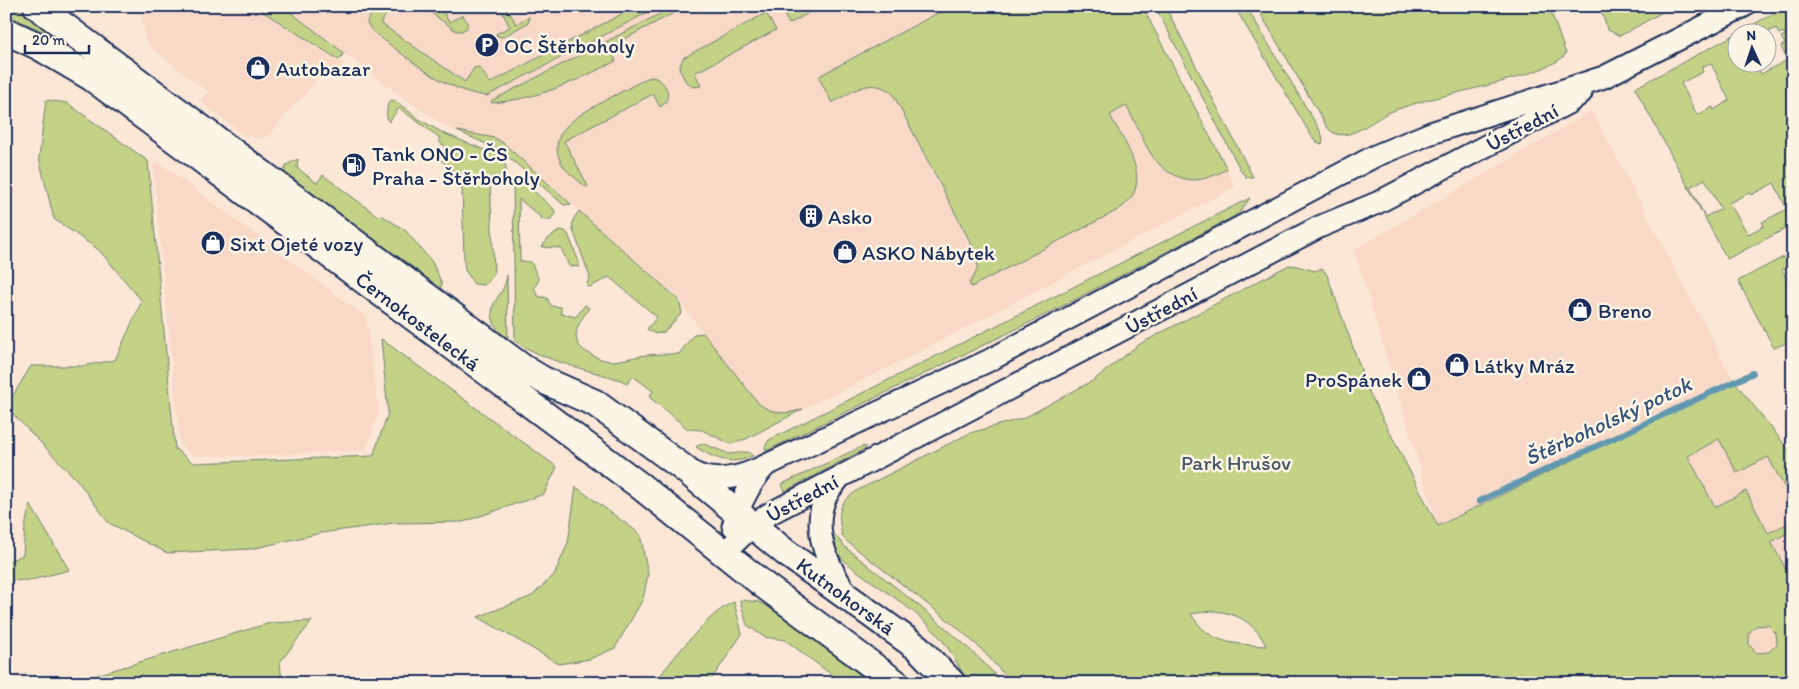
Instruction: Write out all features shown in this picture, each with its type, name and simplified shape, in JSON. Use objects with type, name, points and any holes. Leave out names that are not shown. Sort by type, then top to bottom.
[{"type":"main road","name":"Černokostelecká","points":[[37,6],[523,368],[543,380],[595,403],[682,467],[745,519]]},
{"type":"main road","name":"Černokostelecká","points":[[6,31],[91,76],[639,485],[724,553]]},
{"type":"main road","name":"Kutnohorská","points":[[745,519],[785,552],[918,648],[952,683]]},
{"type":"main road","name":"Kutnohorská","points":[[724,553],[765,586],[896,683]]},
{"type":"street","name":"Ústřední","points":[[1604,77],[1431,133],[1375,156],[990,360],[765,465],[748,487],[745,519],[769,514],[1318,228],[1377,203],[1568,102],[1604,77],[1744,6]]},
{"type":"street","points":[[682,467],[695,474],[724,478],[740,476],[765,465]]},
{"type":"street","points":[[841,477],[825,496],[820,508],[820,530],[824,549],[831,567],[851,600]]},
{"type":"street","points":[[724,553],[745,519]]},
{"type":"shaded area","name":"Autobazar","points":[[141,6],[255,6],[325,53],[344,63],[331,80],[321,74],[268,137],[256,138],[243,134],[200,101],[208,92],[150,47],[145,39]]},
{"type":"shaded area","points":[[282,6],[1142,6],[1235,187],[894,365],[803,409],[781,414],[762,406],[751,397],[679,300],[503,143],[486,137],[457,131],[440,123],[401,96]]},
{"type":"shaded area","points":[[1592,111],[1734,381],[1793,455],[1793,683],[1761,683],[1639,428],[1438,526],[1354,250]]},
{"type":"shaded area","name":"Sixt Ojeté vozy","points":[[157,161],[366,317],[379,411],[366,450],[258,456],[194,456],[180,445],[153,168]]},
{"type":"green space","points":[[6,6],[14,6],[54,34],[53,36],[6,15]]},
{"type":"green space","points":[[254,6],[282,6],[344,53],[339,60]]},
{"type":"green space","points":[[422,6],[440,6],[449,22],[463,15],[467,22],[467,28],[462,31],[456,31]]},
{"type":"green space","points":[[499,6],[506,6],[516,24],[529,17],[529,22],[503,37],[497,36],[496,34],[510,27]]},
{"type":"green space","points":[[637,6],[660,6],[487,96],[471,93],[440,80],[372,31],[367,23],[374,13],[387,14],[380,23],[465,82],[474,68],[479,67],[490,83]]},
{"type":"green space","points":[[675,6],[687,6],[609,47],[616,61],[556,88],[510,101],[492,103],[491,101]]},
{"type":"green space","points":[[780,6],[821,6],[789,24]]},
{"type":"green space","points":[[951,6],[1142,6],[1227,169],[1211,177],[1193,180],[1170,173],[1154,158],[1126,106],[1110,115],[1135,165],[1137,178],[1135,190],[1128,201],[1116,211],[971,287],[969,283],[977,270],[977,255],[893,94],[885,88],[877,86],[862,87],[832,103],[819,78],[821,75]]},
{"type":"green space","points":[[1155,6],[1165,6],[1253,177],[1246,177],[1241,171]]},
{"type":"green space","points":[[1234,6],[1246,6],[1319,129],[1323,138],[1322,144],[1312,137]]},
{"type":"green space","points":[[1256,6],[1549,6],[1566,54],[1556,62],[1540,70],[1402,108],[1388,113],[1357,131],[1341,135],[1334,133],[1327,127]]},
{"type":"green space","points":[[1599,6],[1673,6],[1620,36],[1608,30]]},
{"type":"green space","points":[[1788,6],[1793,6],[1793,225],[1727,259],[1635,88],[1726,39],[1726,72],[1760,72],[1761,74],[1776,72],[1776,66],[1787,60],[1781,46],[1785,44],[1781,37],[1785,35],[1783,32],[1779,34],[1776,22],[1758,22]],"holes":[[[1711,63],[1729,100],[1714,110],[1713,107],[1697,115],[1681,83],[1703,72],[1701,67]],[[1705,179],[1721,209],[1705,217],[1690,187]],[[1774,183],[1787,209],[1762,222],[1764,226],[1748,234],[1729,203],[1749,193],[1751,195]]]},
{"type":"green space","points":[[766,13],[776,30],[695,73],[701,86],[693,87],[686,82],[679,69],[683,58]]},
{"type":"green space","points":[[653,77],[662,82],[667,90],[667,100],[660,107],[653,94],[564,141],[588,186],[586,187],[562,164],[557,149],[558,139],[570,123],[588,110],[647,78]]},
{"type":"green space","points":[[46,100],[67,103],[148,161],[175,449],[193,463],[373,456],[388,413],[381,339],[557,467],[544,494],[463,522],[394,523],[321,533],[251,549],[167,553],[109,523],[77,480],[6,407],[31,366],[82,366],[115,360],[142,301],[99,250],[54,219],[39,158]]},
{"type":"green space","points":[[394,100],[419,119],[443,133],[499,156],[506,166],[506,182],[494,175],[490,182],[494,273],[484,285],[474,284],[465,270],[462,185],[457,174],[441,160],[448,149],[438,141],[440,138],[399,108],[389,122],[387,115],[389,101]]},
{"type":"green space","points":[[457,131],[495,138],[503,143],[571,204],[564,205],[506,155]]},
{"type":"green space","points":[[298,159],[297,168],[317,183],[323,175],[379,217],[381,215],[405,230],[432,262],[442,284],[441,287],[435,288],[284,174],[286,165]]},
{"type":"green space","points":[[516,178],[520,179],[554,209],[555,213],[551,219],[544,220],[519,199],[520,261],[531,262],[539,280],[534,288],[538,296],[547,298],[551,306],[561,307],[561,314],[576,317],[585,305],[589,308],[576,332],[578,343],[588,353],[610,361],[638,356],[679,354],[694,334],[703,333],[759,404],[770,410],[780,412],[803,409],[746,439],[731,444],[702,430],[688,429],[649,397],[653,391],[633,376],[627,384],[621,380],[553,360],[515,341],[513,182]]},
{"type":"green space","points":[[1250,198],[1240,212],[1233,217],[1047,314],[766,451],[765,447],[769,440]]},
{"type":"green space","points":[[579,211],[679,300],[682,313],[664,332],[655,334],[647,329],[657,317],[609,277],[590,287],[586,286],[590,277],[572,227],[574,218]]},
{"type":"green space","points":[[560,230],[568,234],[579,262],[579,267],[569,266],[561,248],[542,247],[548,239]]},
{"type":"green space","points":[[1793,252],[1793,264],[1782,270],[1793,291],[1793,340],[1774,348],[1738,281]]},
{"type":"green space","name":"Park Hrušov","points":[[1289,265],[1315,271],[1322,268],[1327,275],[1369,392],[1438,526],[1734,381],[1793,455],[1793,503],[1768,457],[1737,473],[1719,439],[1688,456],[1715,507],[1746,491],[1768,533],[1793,521],[1793,530],[1771,542],[1793,582],[1793,683],[1012,683],[982,650],[957,627],[845,540],[840,524],[841,508],[845,500],[858,490],[970,433],[1024,418],[1094,380],[1138,345]],"holes":[[[1212,611],[1230,614],[1245,621],[1257,631],[1266,646],[1233,643],[1214,637],[1198,624],[1191,614]],[[1768,625],[1776,633],[1777,644],[1769,652],[1757,653],[1749,645],[1749,633],[1756,626]]]},
{"type":"green space","points":[[507,275],[508,343],[494,323],[492,312]]},
{"type":"green space","points":[[702,443],[729,454],[748,452],[753,456],[738,460],[723,460],[696,447]]},
{"type":"green space","points":[[863,446],[866,447],[865,449],[785,491],[782,484]]},
{"type":"green space","points":[[576,487],[640,534],[648,574],[643,599],[615,648],[590,659],[559,664],[478,617],[532,596],[554,575],[568,543]]},
{"type":"green space","points":[[30,504],[69,570],[31,580],[6,581],[6,562],[23,555],[25,527]]},
{"type":"green space","points":[[831,535],[835,535],[845,547],[947,629],[1003,683],[968,683],[942,639],[915,613],[842,559],[834,548]]},
{"type":"green space","points":[[740,600],[759,602],[769,607],[849,665],[869,683],[843,683],[785,640],[764,637],[747,625]]},
{"type":"green space","points":[[734,602],[742,634],[709,683],[654,683],[702,626],[713,615]]},
{"type":"green space","points":[[312,621],[280,662],[282,683],[70,683],[270,623]]},
{"type":"waterway","name":"Štěrboholský potok","points":[[1479,501],[1753,373]]},
{"type":"place","name":"OC Štěrboholy","points":[[487,45]]},
{"type":"place","name":"Autobazar","points":[[258,68]]},
{"type":"place","name":"Tank ONO - ČS Praha - Štěrboholy","points":[[354,165]]},
{"type":"place","name":"Asko","points":[[811,216]]},
{"type":"place","name":"Sixt Ojeté vozy","points":[[213,243]]},
{"type":"place","name":"ASKO Nábytek","points":[[845,252]]},
{"type":"place","name":"Breno","points":[[1580,310]]},
{"type":"place","name":"Látky Mráz","points":[[1457,365]]},
{"type":"place","name":"ProSpánek","points":[[1419,379]]}]
